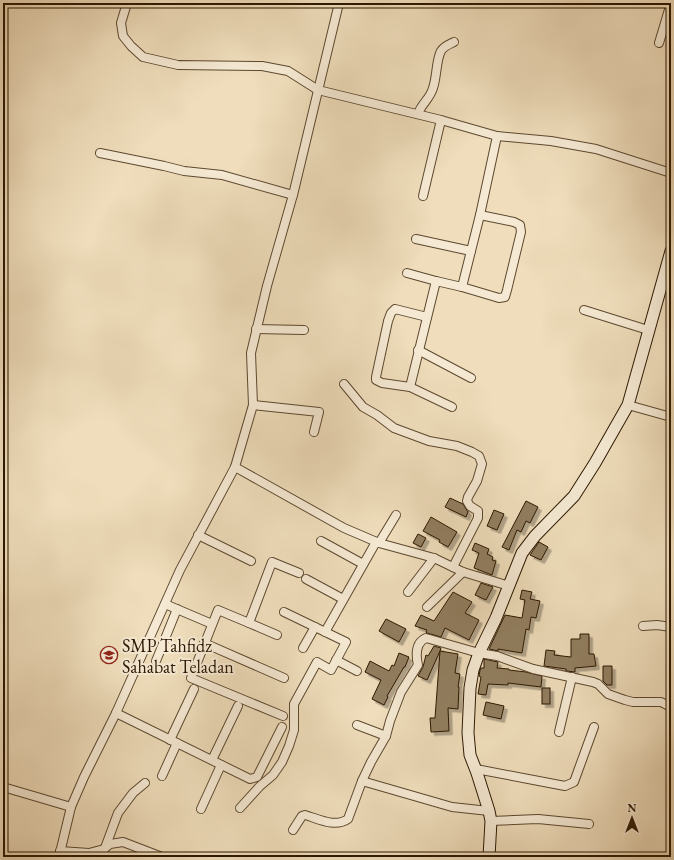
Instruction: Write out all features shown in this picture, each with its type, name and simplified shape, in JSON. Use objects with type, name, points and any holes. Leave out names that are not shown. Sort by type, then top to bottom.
[{"type":"street","points":[[127,3],[121,23],[123,36],[143,57],[178,65],[262,66],[288,71],[318,90],[418,114],[497,136],[551,141],[596,149],[671,173]]},
{"type":"street","points":[[162,857],[123,842],[110,844],[104,849],[89,853],[60,854],[71,807],[84,777],[116,713],[180,570],[235,467],[253,405],[251,353],[256,329],[293,195],[339,3]]},
{"type":"street","points":[[660,43],[671,3]]},
{"type":"street","points":[[418,114],[420,106],[429,98],[433,88],[441,51],[447,45],[454,42]]},
{"type":"street","points":[[423,196],[441,120]]},
{"type":"street","points":[[462,287],[497,136]]},
{"type":"street","points":[[100,154],[157,164],[184,171],[222,175],[293,195]]},
{"type":"street","points":[[407,273],[499,298],[505,297],[521,232],[520,226],[514,222],[480,214]]},
{"type":"street","points":[[416,239],[471,251]]},
{"type":"street","points":[[488,857],[490,816],[476,769],[470,755],[468,733],[470,688],[473,670],[522,554],[535,536],[574,496],[595,463],[628,405],[648,330],[660,295],[671,251]]},
{"type":"street","points":[[410,387],[436,281]]},
{"type":"street","points":[[427,317],[395,309],[391,313],[376,373],[376,380],[382,383],[410,387],[452,407]]},
{"type":"street","points":[[584,310],[648,330]]},
{"type":"street","points":[[256,329],[304,330]]},
{"type":"street","points":[[418,350],[471,378]]},
{"type":"street","points":[[344,384],[363,407],[377,415],[394,428],[429,441],[457,446],[476,454],[481,459],[482,464],[477,481],[468,497],[470,506],[478,511],[478,518],[453,567]]},
{"type":"street","points":[[253,405],[319,412],[314,432]]},
{"type":"street","points":[[628,405],[671,417]]},
{"type":"street","points":[[235,467],[344,528],[377,542],[434,558],[463,572],[509,586]]},
{"type":"street","points":[[325,632],[363,564],[396,515]]},
{"type":"street","points":[[198,535],[251,561]]},
{"type":"street","points":[[321,542],[363,564]]},
{"type":"street","points":[[408,592],[434,558]]},
{"type":"street","points":[[248,623],[272,562],[299,574]]},
{"type":"street","points":[[428,607],[463,572]]},
{"type":"street","points":[[306,580],[343,599]]},
{"type":"street","points":[[165,604],[212,624]]},
{"type":"street","points":[[156,661],[177,609]]},
{"type":"street","points":[[277,635],[218,610],[191,678],[283,716]]},
{"type":"street","points":[[240,808],[260,786],[273,775],[282,762],[294,730],[294,704],[317,662],[331,670],[346,642],[284,612]]},
{"type":"street","points":[[643,626],[657,625],[671,627]]},
{"type":"street","points":[[303,648],[315,627]]},
{"type":"street","points":[[293,830],[302,816],[305,815],[336,824],[344,822],[348,819],[362,781],[386,736],[390,721],[402,692],[418,665],[415,657],[419,645],[423,639],[428,638],[479,653],[497,656],[534,669],[593,682],[598,684],[608,694],[625,700],[633,702],[661,702],[671,707]]},
{"type":"street","points":[[204,643],[284,678]]},
{"type":"street","points":[[336,660],[357,672]]},
{"type":"street","points":[[559,732],[572,677]]},
{"type":"street","points":[[162,776],[194,689]]},
{"type":"street","points":[[212,760],[238,706]]},
{"type":"street","points":[[116,713],[250,779],[255,778],[282,727]]},
{"type":"street","points":[[357,725],[386,736]]},
{"type":"street","points":[[476,769],[565,786],[574,782],[594,727]]},
{"type":"street","points":[[201,809],[221,765]]},
{"type":"street","points":[[362,781],[452,807],[490,816],[589,824]]},
{"type":"street","points":[[104,849],[118,813],[133,793],[145,783]]},
{"type":"street","points":[[3,787],[71,807]]},
{"type":"building","points":[[450,498],[463,504],[468,512],[466,517],[445,507]]},
{"type":"building","points":[[526,501],[538,507],[530,523],[526,521],[521,532],[517,530],[509,550],[502,547]]},
{"type":"building","points":[[494,510],[504,514],[497,530],[487,526]]},
{"type":"building","points":[[431,517],[457,532],[448,547],[439,542],[440,540],[423,531]]},
{"type":"building","points":[[418,534],[426,538],[421,547],[413,543]]},
{"type":"building","points":[[539,542],[548,547],[541,560],[530,555]]},
{"type":"building","points":[[475,543],[489,549],[487,554],[493,557],[492,560],[496,561],[492,575],[474,568],[479,553],[472,550]]},
{"type":"building","points":[[481,583],[493,587],[486,600],[475,595]]},
{"type":"building","points":[[522,590],[532,592],[530,599],[540,601],[536,618],[531,617],[529,630],[526,629],[522,653],[489,649],[505,615],[522,618],[525,600],[520,599]]},
{"type":"building","points":[[453,592],[472,602],[465,613],[479,620],[469,640],[445,628],[441,637],[427,633],[427,630],[415,626],[421,615],[434,621]]},
{"type":"building","points":[[386,619],[406,629],[399,642],[379,631]]},
{"type":"building","points":[[580,634],[589,634],[589,654],[594,654],[596,666],[575,668],[575,672],[566,671],[566,669],[544,666],[546,650],[555,651],[554,655],[571,657],[571,639],[580,639]]},
{"type":"building","points":[[434,646],[441,648],[427,680],[418,676],[423,667],[426,655],[428,656]]},
{"type":"building","points":[[440,651],[458,654],[455,673],[460,674],[458,687],[458,709],[448,708],[449,731],[431,732],[430,718],[435,718]]},
{"type":"building","points":[[399,653],[409,657],[405,667],[387,696],[388,697],[384,705],[372,699],[381,680],[365,672],[370,661],[389,671],[392,665],[394,666]]},
{"type":"building","points":[[484,659],[498,662],[497,668],[542,676],[541,687],[508,683],[508,685],[488,684],[486,695],[478,694],[481,677],[479,676],[480,670],[481,668],[484,668]]},
{"type":"building","points":[[603,666],[612,666],[612,685],[607,685],[603,681]]},
{"type":"building","points":[[542,688],[550,688],[550,704],[542,704]]},
{"type":"building","points":[[486,702],[504,706],[501,719],[483,715]]},
{"type":"place","name":"SMP Tahfidz Sahabat Teladan","points":[[109,655]]}]
